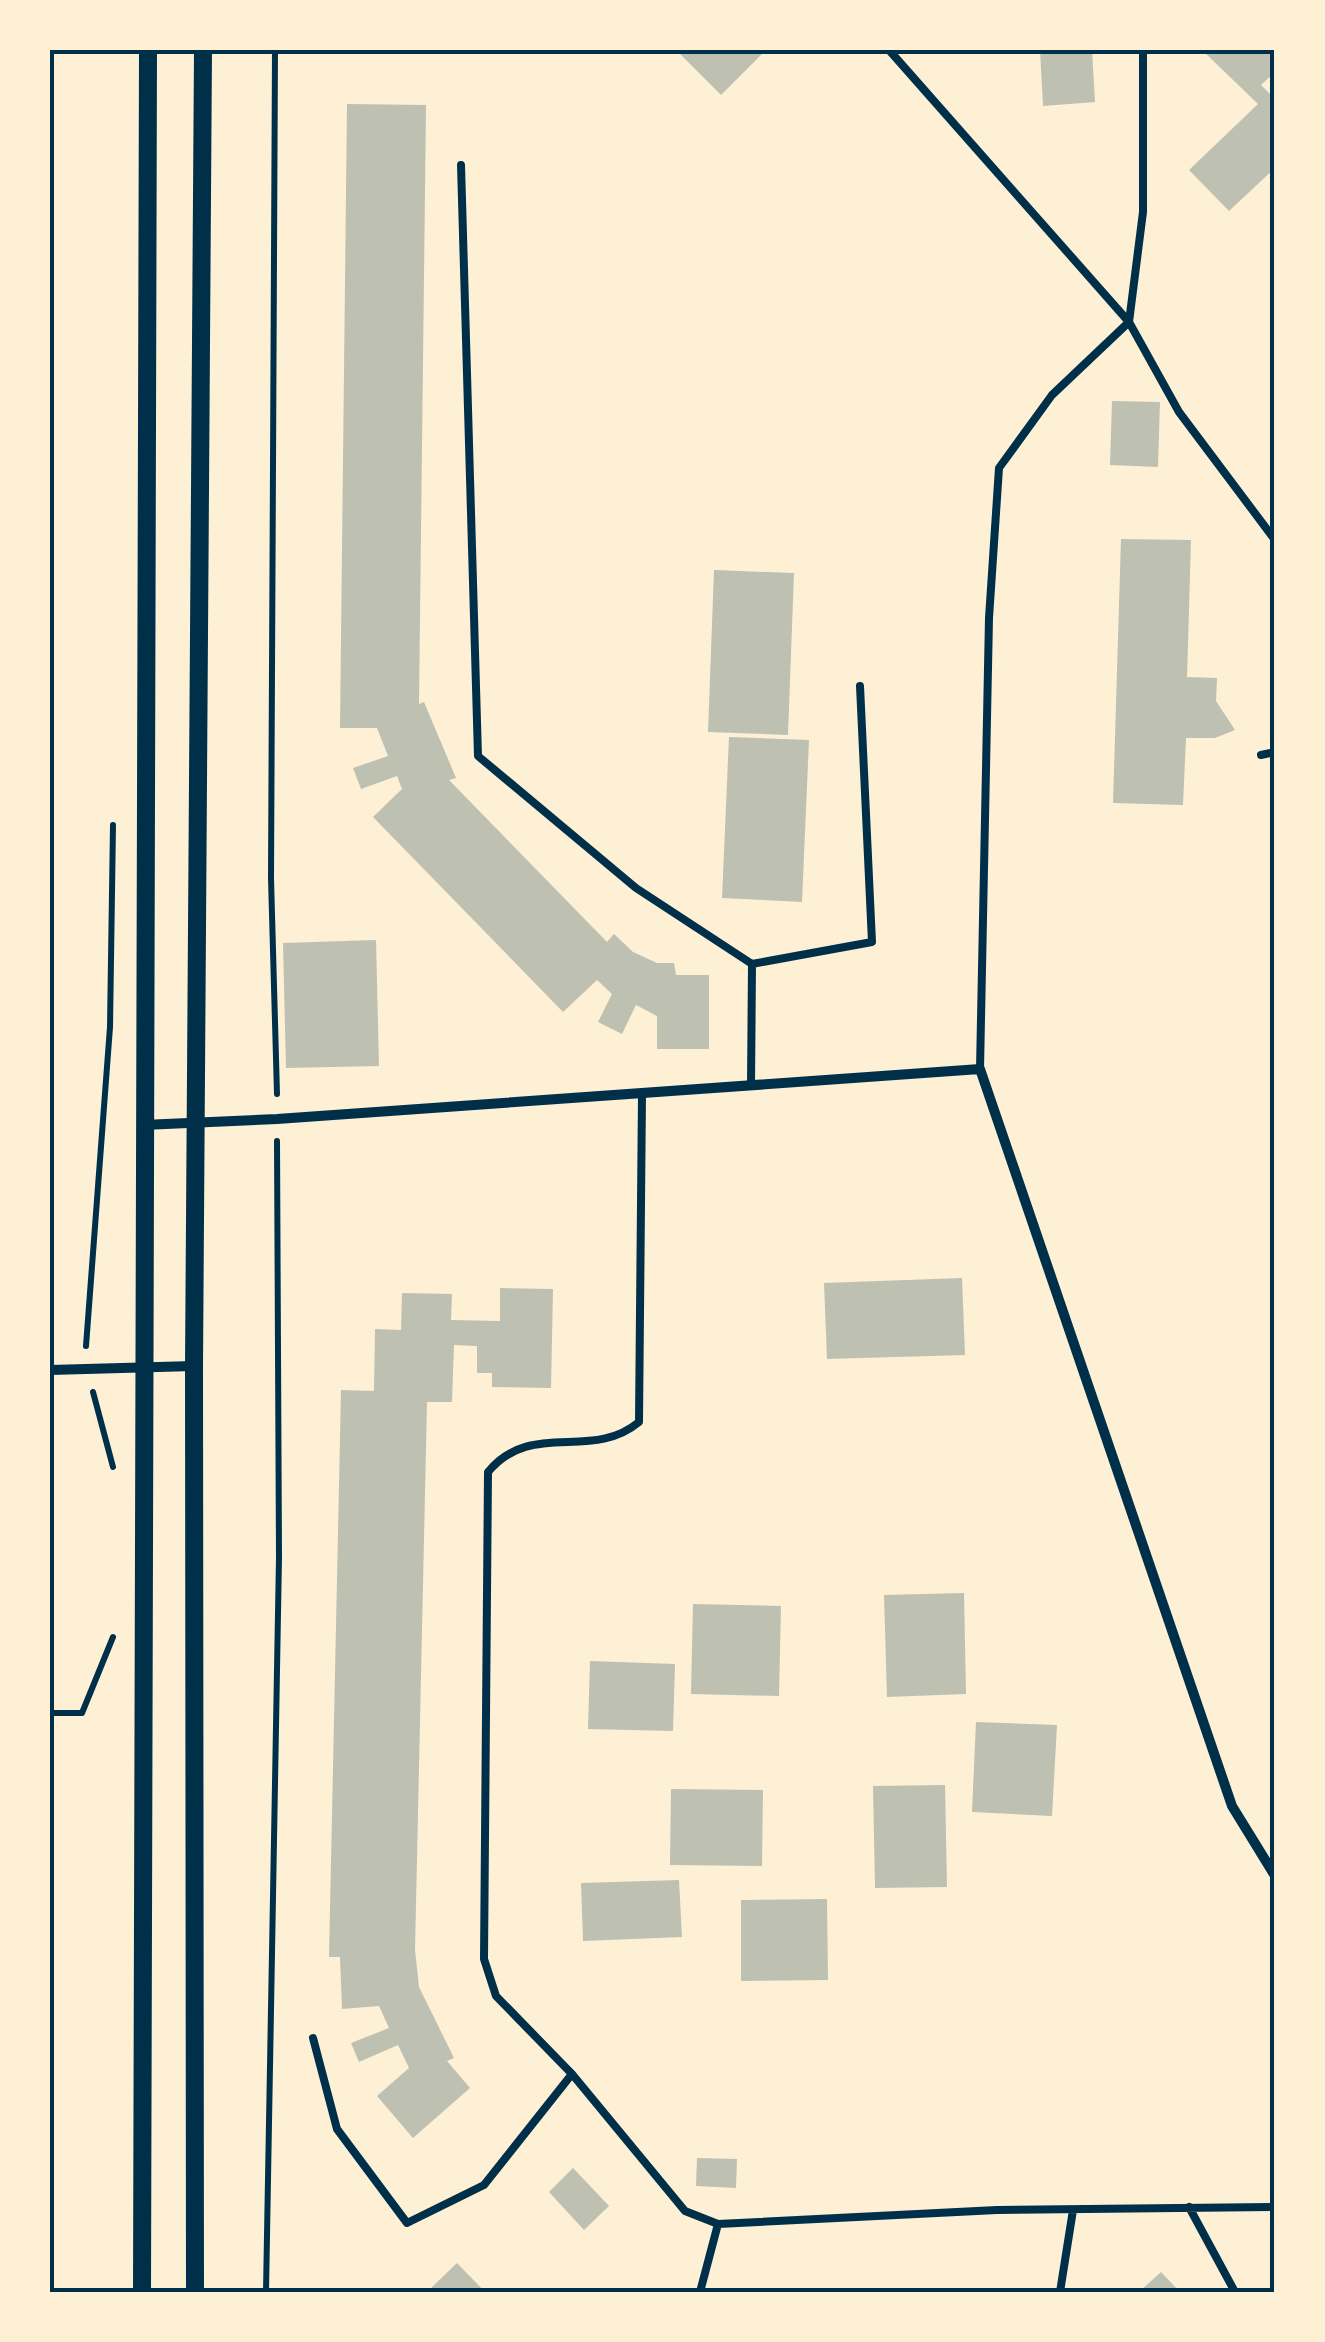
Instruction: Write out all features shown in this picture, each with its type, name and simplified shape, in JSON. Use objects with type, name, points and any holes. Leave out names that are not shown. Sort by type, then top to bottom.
[{"type":"street","points":[[142,2292],[142,1124],[148,50]]},
{"type":"street","points":[[195,2292],[194,1366],[204,50]]},
{"type":"street","points":[[142,1124],[277,1120],[980,1069],[1232,1806],[1275,1876]]},
{"type":"street","points":[[50,1370],[194,1366]]},
{"type":"lane","points":[[890,50],[1129,322],[1179,412],[1275,540]]},
{"type":"lane","points":[[980,1069],[989,618],[999,468],[1052,395],[1129,322],[1143,212],[1143,50]]},
{"type":"lane","points":[[460,164],[478,756],[636,888],[752,964],[872,942],[860,686]]},
{"type":"lane","points":[[1261,755],[1275,752]]},
{"type":"lane","points":[[751,1086],[752,964]]},
{"type":"lane","points":[[642,1094],[640,1422],[624,1434],[600,1440],[536,1442],[504,1452],[488,1472],[484,1959],[496,1996],[572,2074],[684,2211],[718,2224],[1073,2210],[1275,2207]]},
{"type":"lane","points":[[313,2038],[338,2129],[406,2223],[484,2185],[572,2074]]},
{"type":"lane","points":[[1189,2207],[1234,2292]]},
{"type":"lane","points":[[1060,2292],[1073,2210]]},
{"type":"lane","points":[[700,2292],[718,2224]]},
{"type":"path","points":[[266,2292],[279,1557],[277,1120],[271,878],[274,50]]},
{"type":"path","points":[[113,814],[110,1027],[95,1269],[84,1370],[116,1477]]},
{"type":"path","points":[[50,1712],[82,1712],[114,1633]]},
{"type":"building","points":[[676,50],[766,50],[721,95]]},
{"type":"building","points":[[1040,50],[1092,50],[1095,102],[1043,106]]},
{"type":"building","points":[[1202,50],[1275,50],[1275,72],[1261,85],[1275,99],[1275,168],[1229,211],[1189,170],[1258,104]]},
{"type":"building","points":[[347,104],[426,105],[419,704],[424,702],[456,778],[449,780],[607,942],[614,934],[633,952],[657,963],[674,963],[676,975],[709,975],[709,1049],[657,1049],[657,1016],[636,1005],[622,1034],[598,1022],[612,994],[597,980],[563,1012],[373,817],[402,789],[397,776],[361,789],[353,768],[388,756],[377,728],[340,728]]},
{"type":"building","points":[[1112,401],[1160,402],[1158,467],[1110,465]]},
{"type":"building","points":[[1121,539],[1191,540],[1187,677],[1217,678],[1216,701],[1235,730],[1215,738],[1186,738],[1183,805],[1113,803]]},
{"type":"building","points":[[714,570],[794,573],[788,735],[708,732]]},
{"type":"building","points":[[729,737],[809,740],[802,902],[722,898]]},
{"type":"building","points":[[376,940],[379,1066],[286,1068],[283,943]]},
{"type":"building","points":[[962,1278],[965,1355],[827,1359],[824,1283]]},
{"type":"building","points":[[500,1288],[553,1289],[551,1388],[492,1387],[492,1373],[477,1373],[477,1346],[454,1345],[452,1402],[427,1402],[415,1950],[419,1987],[454,2058],[447,2061],[470,2088],[413,2138],[377,2096],[409,2068],[398,2045],[359,2062],[351,2043],[389,2028],[379,2006],[342,2009],[340,1957],[329,1957],[341,1390],[374,1391],[375,1329],[401,1330],[402,1293],[452,1294],[451,1320],[500,1321]]},
{"type":"building","points":[[964,1593],[966,1694],[887,1697],[884,1595]]},
{"type":"building","points":[[693,1604],[781,1606],[779,1696],[691,1694]]},
{"type":"building","points":[[590,1661],[675,1664],[673,1731],[588,1729]]},
{"type":"building","points":[[976,1722],[1057,1725],[1052,1816],[972,1812]]},
{"type":"building","points":[[945,1785],[947,1887],[875,1888],[873,1786]]},
{"type":"building","points":[[671,1789],[763,1790],[762,1866],[670,1865]]},
{"type":"building","points":[[679,1880],[682,1937],[583,1941],[581,1883]]},
{"type":"building","points":[[827,1899],[828,1980],[741,1981],[741,1900]]},
{"type":"building","points":[[697,2158],[737,2159],[736,2188],[696,2186]]},
{"type":"building","points":[[573,2168],[609,2206],[584,2230],[549,2192]]},
{"type":"building","points":[[457,2263],[485,2292],[427,2292]]},
{"type":"building","points":[[1161,2272],[1180,2292],[1139,2292]]}]
